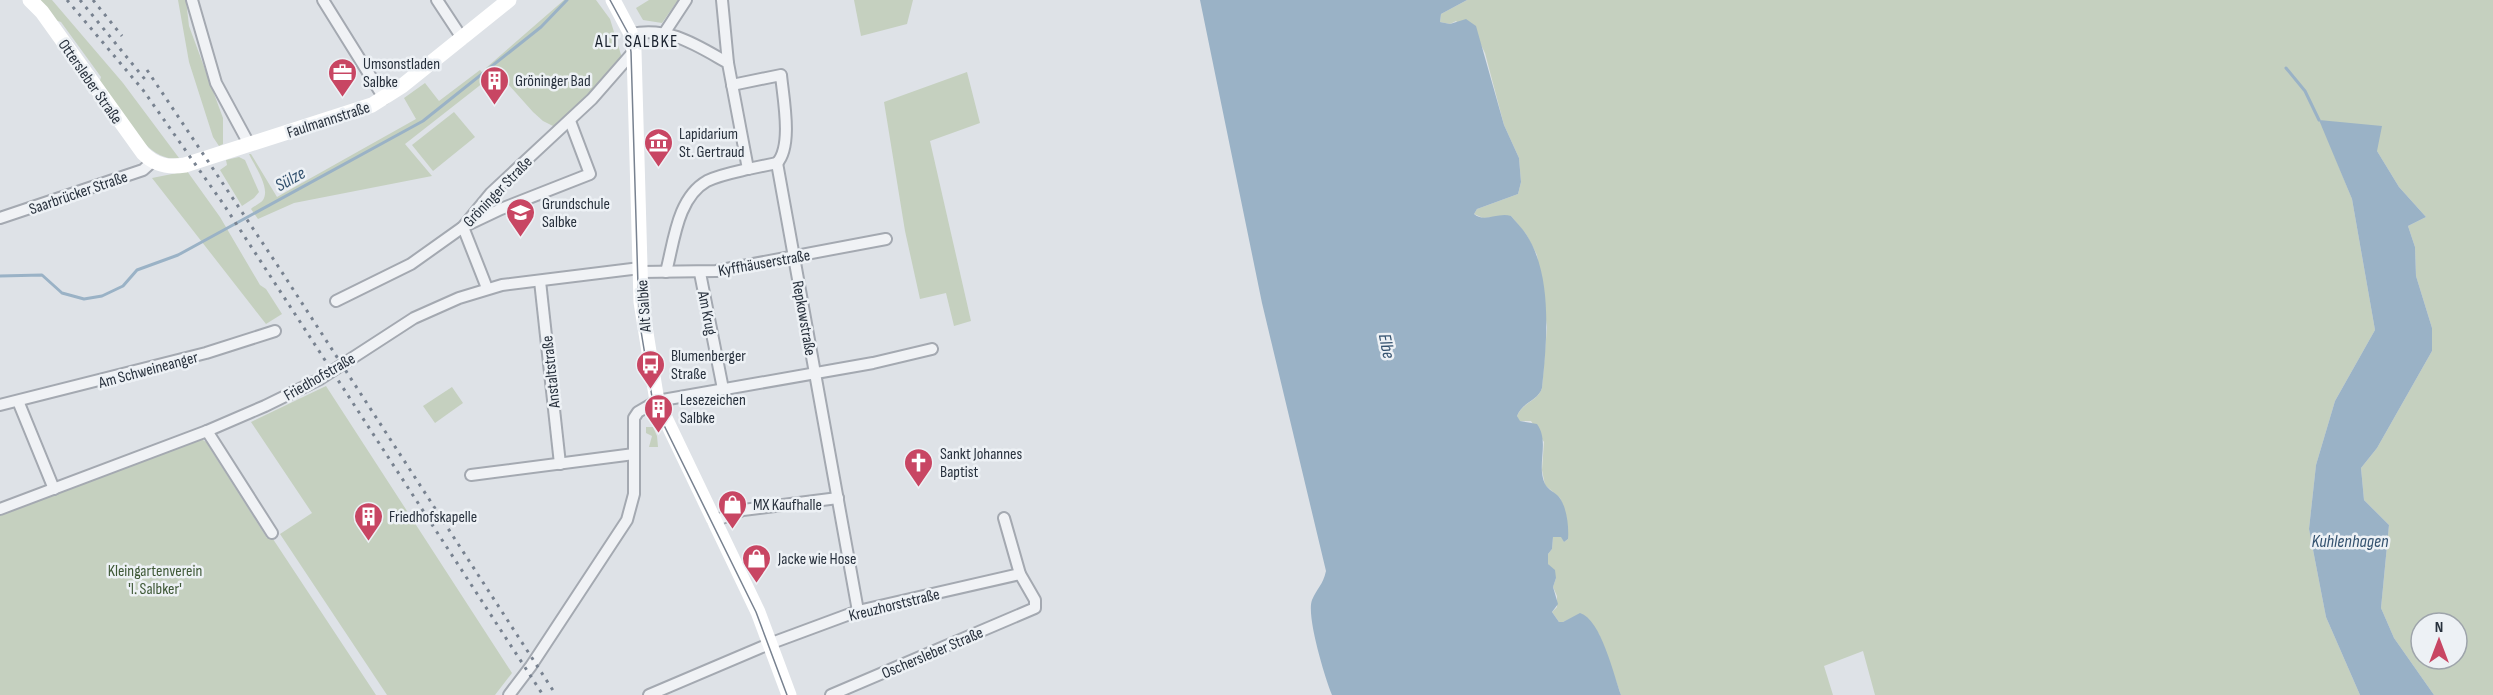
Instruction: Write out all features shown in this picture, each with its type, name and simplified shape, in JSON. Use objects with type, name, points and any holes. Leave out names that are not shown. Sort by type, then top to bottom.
[{"type":"main road","name":"Ottersleber Straße","points":[[30,0],[40,9],[134,141],[153,161]]},
{"type":"main road","name":"Faulmannstraße","points":[[153,161],[163,165],[180,166],[358,111],[384,98],[510,0]]},
{"type":"main road","name":"Alt Salbke","points":[[613,0],[631,34],[634,51],[643,325],[657,401],[771,644],[789,695]]},
{"type":"street","points":[[192,0],[216,83],[249,144]]},
{"type":"street","points":[[323,0],[384,98]]},
{"type":"street","points":[[437,0],[462,38]]},
{"type":"street","points":[[665,32],[686,0]]},
{"type":"street","points":[[722,0],[728,63],[748,169]]},
{"type":"street","points":[[631,34],[645,31],[665,32],[689,41],[728,63]]},
{"type":"street","name":"Gröninger Straße","points":[[336,301],[411,264],[463,227],[491,193],[570,121],[619,71],[634,51]]},
{"type":"street","name":"Repkowstraße","points":[[732,85],[781,75],[785,136],[782,158],[777,163],[858,611]]},
{"type":"street","points":[[487,288],[463,227],[501,209],[590,174],[570,121]]},
{"type":"street","name":"Saarbrücker Straße","points":[[0,218],[143,170],[153,161]]},
{"type":"street","points":[[666,272],[682,212],[694,193],[708,181],[777,163]]},
{"type":"street","name":"Kyffhäuserstraße","points":[[640,270],[700,273],[794,258],[886,239]]},
{"type":"street","name":"Friedhofstraße","points":[[0,509],[207,431],[320,380],[430,310],[487,288],[640,270]]},
{"type":"street","name":"Am Krug","points":[[700,273],[723,388]]},
{"type":"street","name":"Anstaltstraße","points":[[540,280],[560,464]]},
{"type":"street","name":"Am Schweineanger","points":[[0,405],[206,353],[275,331]]},
{"type":"street","points":[[509,695],[531,666],[625,525],[634,494],[634,417],[657,401],[932,350]]},
{"type":"street","points":[[18,401],[54,489]]},
{"type":"street","points":[[207,431],[272,533]]},
{"type":"street","points":[[471,476],[634,454]]},
{"type":"street","points":[[714,521],[743,510],[837,498]]},
{"type":"street","points":[[1004,518],[1020,574]]},
{"type":"street","name":"Kreuzhorststraße","points":[[649,695],[771,644],[858,611],[1020,574]]},
{"type":"street","name":"Oschersleber Straße","points":[[831,695],[1032,610],[1036,607],[1036,601],[1020,574]]},
{"type":"green space","points":[[40,0],[52,0],[123,83],[179,158],[167,158],[156,153],[138,136],[99,84],[101,77],[61,22],[55,20]]},
{"type":"green space","points":[[178,0],[186,0],[189,26],[223,118],[223,144],[219,146],[213,137],[189,62]]},
{"type":"green space","points":[[564,0],[596,0],[610,19],[622,58],[589,95],[555,127],[543,121],[533,112],[499,74],[496,77],[490,75],[486,68]]},
{"type":"green space","points":[[649,0],[678,0],[662,23],[643,20],[636,8]]},
{"type":"green space","points":[[854,0],[913,0],[907,24],[861,36]]},
{"type":"green space","points":[[1467,0],[2493,0],[2493,695],[2434,695],[2417,671],[2469,671],[2469,611],[2409,611],[2409,659],[2394,638],[2381,608],[2389,525],[2364,500],[2361,468],[2377,448],[2432,351],[2432,328],[2416,276],[2415,247],[2408,226],[2426,217],[2399,187],[2377,151],[2320,120],[2352,199],[2375,330],[2335,401],[2316,465],[2309,529],[2326,617],[2360,695],[1875,695],[1863,651],[1824,666],[1833,695],[1621,695],[1599,634],[1580,614],[1559,622],[1552,612],[1557,607],[1557,596],[1553,587],[1556,578],[1548,564],[1548,554],[1552,549],[1553,536],[1562,537],[1564,542],[1568,539],[1564,508],[1560,498],[1545,485],[1542,470],[1544,442],[1531,421],[1519,421],[1517,416],[1542,388],[1547,327],[1537,255],[1526,234],[1511,216],[1483,218],[1474,214],[1477,209],[1518,194],[1521,182],[1519,158],[1504,125],[1481,45],[1456,21],[1450,24],[1440,22],[1441,14]]},
{"type":"green space","points":[[480,70],[488,79],[405,144],[432,176],[294,203],[258,219],[251,209],[263,200],[265,189],[249,154],[277,197],[416,119],[404,98],[425,83],[439,101]]},
{"type":"green space","points":[[967,72],[980,123],[930,141],[971,321],[954,326],[946,293],[920,299],[905,231],[884,102]]},
{"type":"green space","points":[[454,112],[475,137],[433,171],[412,145]]},
{"type":"green space","points":[[239,157],[245,160],[259,192],[242,206],[220,170],[227,165],[226,160]]},
{"type":"green space","points":[[187,171],[220,217],[260,285],[266,289],[282,314],[266,324],[152,178]]},
{"type":"green space","points":[[326,386],[512,673],[495,695],[387,695],[280,534],[312,513],[251,422]]},
{"type":"green space","points":[[452,387],[463,403],[435,423],[423,406]]},
{"type":"green space","points":[[646,427],[653,427],[658,447],[649,447],[652,436],[646,433]]},
{"type":"green space","name":"Kleingartenverein 'I. Salbker'","points":[[200,438],[206,442],[267,538],[271,536],[376,695],[0,695],[0,514]]},
{"type":"water","name":"Elbe","points":[[1200,0],[1467,0],[1441,14],[1440,22],[1450,24],[1466,19],[1476,26],[1504,125],[1519,158],[1521,182],[1518,194],[1477,209],[1474,214],[1482,218],[1511,216],[1526,234],[1535,250],[1544,288],[1546,329],[1542,388],[1537,396],[1519,411],[1517,416],[1520,421],[1537,424],[1541,431],[1543,477],[1546,486],[1562,501],[1567,517],[1568,539],[1564,542],[1561,537],[1553,537],[1552,549],[1548,554],[1548,564],[1555,570],[1556,578],[1553,587],[1558,604],[1552,612],[1559,622],[1580,613],[1588,617],[1600,637],[1621,695],[1332,695],[1317,647],[1311,608],[1312,600],[1326,571],[1262,303]]},
{"type":"water","name":"Kuhlenhagen","points":[[2319,120],[2382,126],[2377,151],[2399,187],[2426,217],[2408,226],[2415,247],[2416,276],[2432,328],[2432,351],[2377,448],[2361,468],[2364,500],[2389,525],[2381,608],[2394,638],[2409,659],[2409,671],[2417,671],[2434,695],[2360,695],[2326,617],[2309,529],[2316,465],[2335,401],[2375,330],[2352,199]]},
{"type":"waterway","name":"Sülze","points":[[0,276],[42,275],[62,293],[84,299],[102,296],[123,286],[137,270],[178,255],[423,121],[541,27],[567,0]]},
{"type":"waterway","points":[[2286,68],[2305,91],[2319,120]]},
{"type":"tram line","points":[[610,0],[628,33],[631,52],[639,319],[653,403],[756,612],[787,695]]},
{"type":"railway","points":[[67,0],[143,90],[224,205],[543,695]]},
{"type":"railway","points":[[80,0],[148,83]]},
{"type":"railway","points":[[93,0],[122,36]]},
{"type":"railway","points":[[147,70],[276,263],[556,695]]},
{"type":"place","name":"Umsonstladen Salbke","points":[[342,98]]},
{"type":"place","name":"Gröninger Bad","points":[[494,106]]},
{"type":"place","name":"Lapidarium St. Gertraud","points":[[658,168]]},
{"type":"place","name":"Grundschule Salbke","points":[[521,238]]},
{"type":"place","name":"Blumenberger Straße","points":[[650,390]]},
{"type":"place","name":"Lesezeichen Salbke","points":[[659,434]]},
{"type":"place","name":"Sankt Johannes Baptist","points":[[919,488]]},
{"type":"place","name":"MX Kaufhalle","points":[[732,530]]},
{"type":"place","name":"Friedhofskapelle","points":[[368,542]]},
{"type":"place","name":"Jacke wie Hose","points":[[757,584]]},
{"type":"district","name":"ALT SALBKE","points":[[637,41]]}]
